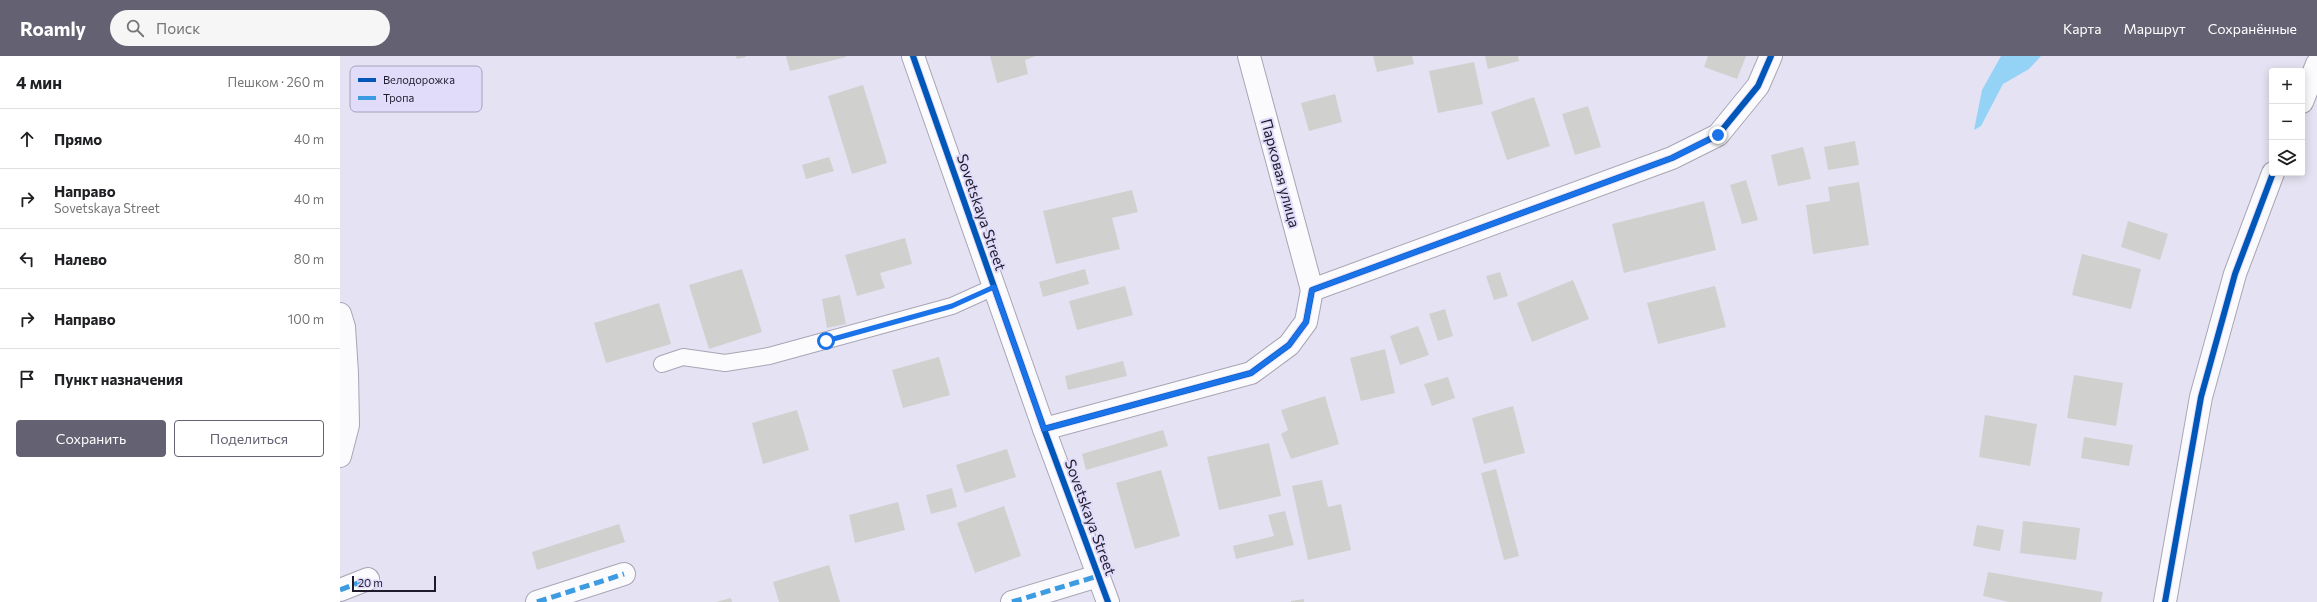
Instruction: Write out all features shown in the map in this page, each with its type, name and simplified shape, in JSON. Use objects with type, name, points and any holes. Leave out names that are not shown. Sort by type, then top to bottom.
[{"type":"street","name":"Sovetskaya Street","points":[[913,56],[1044,429],[1108,602]]},
{"type":"street","name":"Парковая улица","points":[[1249,56],[1312,290]]},
{"type":"street","points":[[1044,429],[1251,373],[1289,345],[1306,322],[1312,290],[1672,158],[1718,135],[1758,86],[1771,56]]},
{"type":"street","points":[[2305,94],[2317,64]]},
{"type":"street","points":[[2165,602],[2201,398],[2235,274],[2272,176]]},
{"type":"street","points":[[340,314],[344,327],[348,425],[340,456]]},
{"type":"street","points":[[537,602],[624,574]]},
{"type":"street","points":[[1012,602],[1098,576]]},
{"type":"street","points":[[340,590],[368,579]]},
{"type":"lane","points":[[662,364],[683,357],[725,363],[769,356],[952,306],[994,287]]},
{"type":"water","points":[[2001,56],[2041,56],[2029,69],[2003,84],[1981,126],[1974,130],[1982,90]]},
{"type":"building","points":[[736,56],[746,56],[746,57],[737,59]]},
{"type":"building","points":[[786,56],[846,56],[846,57],[790,71]]},
{"type":"building","points":[[990,56],[1036,56],[1025,60],[1028,74],[997,83]]},
{"type":"building","points":[[1373,56],[1412,56],[1414,64],[1377,72]]},
{"type":"building","points":[[1485,56],[1518,56],[1519,61],[1488,69]]},
{"type":"building","points":[[1708,56],[1746,56],[1737,79],[1704,67]]},
{"type":"building","points":[[1474,62],[1483,104],[1438,113],[1429,71]]},
{"type":"building","points":[[863,85],[887,163],[852,174],[828,96]]},
{"type":"building","points":[[1335,94],[1342,122],[1309,131],[1301,103]]},
{"type":"building","points":[[1534,97],[1550,146],[1507,160],[1491,112]]},
{"type":"building","points":[[1588,106],[1601,147],[1575,155],[1562,114]]},
{"type":"building","points":[[1855,141],[1859,165],[1828,170],[1824,147]]},
{"type":"building","points":[[1803,147],[1811,179],[1778,186],[1771,155]]},
{"type":"building","points":[[829,157],[834,171],[806,179],[802,165]]},
{"type":"building","points":[[1746,180],[1758,220],[1742,224],[1730,185]]},
{"type":"building","points":[[1859,182],[1869,245],[1813,254],[1806,205],[1830,201],[1828,187]]},
{"type":"building","points":[[1132,190],[1138,212],[1112,218],[1120,249],[1056,264],[1043,211]]},
{"type":"building","points":[[1704,201],[1716,250],[1624,273],[1612,224]]},
{"type":"building","points":[[2128,221],[2168,234],[2160,260],[2121,247]]},
{"type":"building","points":[[905,238],[912,264],[880,273],[885,288],[857,296],[845,255]]},
{"type":"building","points":[[2082,254],[2141,269],[2131,309],[2072,295]]},
{"type":"building","points":[[742,269],[762,332],[709,349],[689,285]]},
{"type":"building","points":[[1085,269],[1089,284],[1043,297],[1039,282]]},
{"type":"building","points":[[1500,272],[1508,296],[1494,300],[1486,276]]},
{"type":"building","points":[[1573,280],[1589,319],[1532,342],[1517,303]]},
{"type":"building","points":[[1125,286],[1133,315],[1077,330],[1069,301]]},
{"type":"building","points":[[1715,286],[1726,327],[1658,344],[1647,303]]},
{"type":"building","points":[[840,295],[846,324],[827,328],[822,299]]},
{"type":"building","points":[[659,303],[671,344],[606,363],[594,323]]},
{"type":"building","points":[[1445,309],[1453,336],[1438,341],[1429,314]]},
{"type":"building","points":[[1418,326],[1429,355],[1400,365],[1390,336]]},
{"type":"building","points":[[1385,349],[1395,393],[1361,401],[1350,358]]},
{"type":"building","points":[[939,357],[950,395],[903,408],[892,370]]},
{"type":"building","points":[[1123,361],[1127,376],[1068,390],[1065,376]]},
{"type":"building","points":[[2074,375],[2123,383],[2116,426],[2067,418]]},
{"type":"building","points":[[1448,377],[1455,398],[1432,406],[1424,384]]},
{"type":"building","points":[[1325,396],[1339,444],[1291,459],[1281,434],[1288,430],[1281,410]]},
{"type":"building","points":[[1513,406],[1525,453],[1484,464],[1472,418]]},
{"type":"building","points":[[797,410],[809,450],[763,464],[752,423]]},
{"type":"building","points":[[1985,415],[2037,424],[2030,466],[1979,457]]},
{"type":"building","points":[[1163,430],[1168,446],[1086,470],[1082,454]]},
{"type":"building","points":[[2084,437],[2133,445],[2129,466],[2081,458]]},
{"type":"building","points":[[1269,443],[1281,496],[1219,510],[1207,457]]},
{"type":"building","points":[[1007,449],[1016,477],[965,493],[956,465]]},
{"type":"building","points":[[1496,469],[1519,556],[1504,560],[1481,473]]},
{"type":"building","points":[[1161,470],[1180,536],[1135,549],[1116,483]]},
{"type":"building","points":[[1322,480],[1328,507],[1341,504],[1351,550],[1308,560],[1292,486]]},
{"type":"building","points":[[952,488],[957,507],[931,514],[926,495]]},
{"type":"building","points":[[898,502],[905,530],[855,543],[849,515]]},
{"type":"building","points":[[1004,506],[1021,556],[975,573],[957,523]]},
{"type":"building","points":[[1285,511],[1294,545],[1236,559],[1233,546],[1274,536],[1268,515]]},
{"type":"building","points":[[2023,521],[2080,528],[2076,560],[2020,553]]},
{"type":"building","points":[[619,524],[625,542],[537,570],[532,552]]},
{"type":"building","points":[[1977,525],[2004,530],[2000,551],[1973,546]]},
{"type":"building","points":[[829,565],[840,602],[779,602],[773,582]]},
{"type":"building","points":[[1988,572],[2103,592],[2101,602],[2009,602],[1983,596]]},
{"type":"building","points":[[731,598],[732,602],[716,602]]},
{"type":"building","points":[[1304,599],[1304,602],[1291,602],[1291,601]]},
{"type":"marked path","points":[[537,602],[624,574]]},
{"type":"marked path","points":[[1012,602],[1098,576]]},
{"type":"marked path","points":[[340,590],[368,579]]},
{"type":"cycle path","points":[[913,56],[1044,429],[1108,602]]},
{"type":"cycle path","points":[[1044,429],[1251,373],[1289,345],[1306,322],[1312,290],[1672,158],[1718,135],[1758,86],[1771,56]]},
{"type":"cycle path","points":[[2165,602],[2201,397],[2235,274],[2272,176]]},
{"type":"route","points":[[826,341],[952,306],[994,287],[1044,429],[1251,373],[1289,345],[1306,322],[1312,290],[1672,158],[1718,135]]}]
